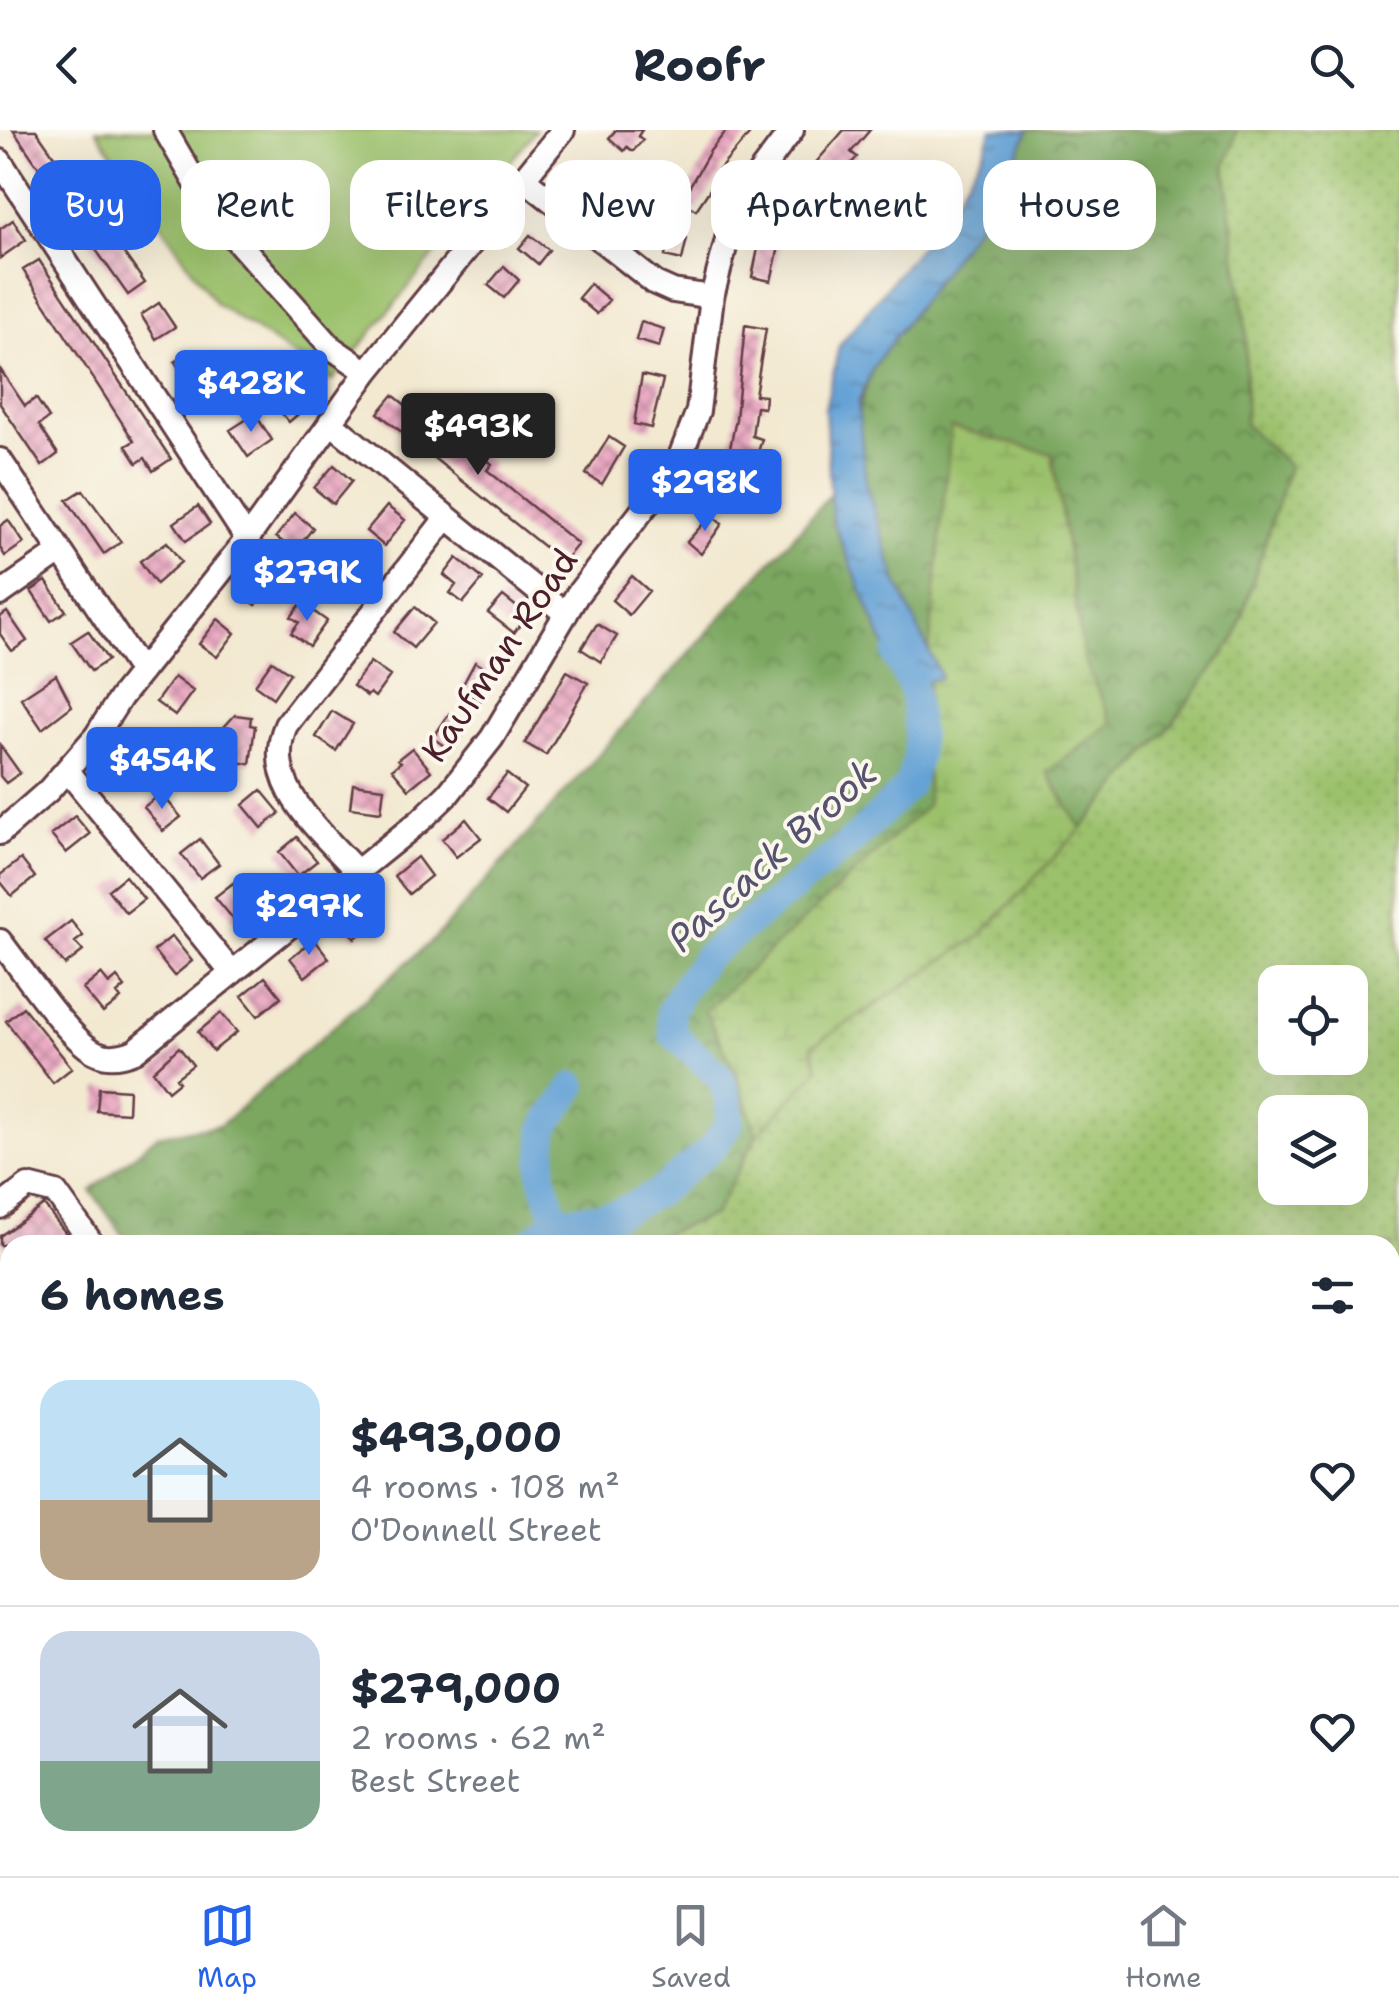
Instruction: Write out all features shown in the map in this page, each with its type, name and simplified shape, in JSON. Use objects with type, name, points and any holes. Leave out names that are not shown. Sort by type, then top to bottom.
[{"type":"street","points":[[164,130],[216,216],[332,348],[367,372]]},
{"type":"street","points":[[525,176],[562,130]]},
{"type":"street","name":"Kaufman Road","points":[[0,940],[86,1047],[108,1056],[136,1051],[421,820],[471,767],[492,738],[577,595],[660,491],[688,442],[698,411],[712,297],[724,248],[741,203],[792,130]]},
{"type":"street","points":[[0,161],[7,187],[248,539]]},
{"type":"street","points":[[525,180],[655,283],[673,291],[712,297]]},
{"type":"street","points":[[0,834],[68,770],[248,539],[367,372],[465,250]]},
{"type":"street","points":[[330,422],[566,614]]},
{"type":"street","points":[[0,460],[141,672]]},
{"type":"street","points":[[357,872],[289,794],[278,768],[280,739],[286,725],[447,518]]},
{"type":"street","points":[[0,594],[60,552]]},
{"type":"street","points":[[68,770],[232,973]]},
{"type":"street","points":[[0,1207],[28,1186],[56,1193],[86,1235]]},
{"type":"green space","points":[[96,130],[536,130],[512,160],[350,160],[350,250],[438,250],[332,381],[216,304],[161,224],[161,160],[117,160]]},
{"type":"green space","points":[[1028,130],[1237,130],[1225,168],[1246,331],[1245,425],[1289,466],[1235,638],[1172,724],[1081,829],[1047,772],[1112,723],[1084,659],[1052,454],[928,663],[927,806],[705,1011],[737,1074],[757,1135],[714,1215],[659,1235],[123,1235],[91,1191],[158,1135],[221,1125],[435,938],[830,495],[873,367],[958,250],[963,250],[963,244],[983,216],[983,250],[1156,250],[1156,160],[1016,160]]},
{"type":"green space","points":[[1237,130],[1399,130],[1399,1235],[658,1235],[714,1214],[757,1135],[818,1070],[812,1046],[980,936],[1081,829],[1172,724],[1235,638],[1246,331],[1225,167]]},
{"type":"green space","points":[[951,427],[1052,454],[1084,659],[1112,723],[1047,772],[1081,829],[980,936],[812,1046],[818,1070],[757,1135],[737,1074],[705,1011],[927,806],[928,663]]},
{"type":"water","points":[[991,130],[1028,130],[1016,160],[983,160],[983,216],[963,244],[963,186],[985,150]]},
{"type":"water","points":[[917,250],[958,250],[873,367],[858,403],[866,485],[897,582],[941,677],[903,690],[832,519],[825,409],[839,346]]},
{"type":"building","points":[[13,130],[36,130],[57,160],[34,160]]},
{"type":"building","points":[[616,130],[642,130],[638,136],[643,140],[633,151],[627,147],[624,151],[609,138]]},
{"type":"building","points":[[727,130],[753,130],[727,160],[711,160],[711,188],[696,210],[691,207],[691,184]]},
{"type":"building","points":[[844,130],[870,130],[851,152],[857,157],[854,160],[818,160]]},
{"type":"building","points":[[13,220],[26,240],[0,258],[0,229]]},
{"type":"building","points":[[530,235],[549,250],[538,264],[521,250],[525,250]]},
{"type":"building","points":[[96,250],[122,250],[145,283],[128,295]]},
{"type":"building","points":[[666,250],[684,250],[682,260],[665,256]]},
{"type":"building","points":[[758,250],[778,250],[771,281],[752,277]]},
{"type":"building","points":[[39,260],[171,459],[153,471],[145,458],[137,463],[126,446],[134,441],[23,270]]},
{"type":"building","points":[[504,266],[519,280],[504,298],[488,285]]},
{"type":"building","points":[[590,284],[609,300],[597,314],[578,298]]},
{"type":"building","points":[[159,303],[175,327],[156,339],[141,315]]},
{"type":"building","points":[[641,322],[664,329],[659,347],[636,340]]},
{"type":"building","points":[[745,325],[766,329],[755,395],[765,396],[764,408],[756,407],[752,436],[762,439],[755,462],[745,460],[741,476],[725,472],[736,419]]},
{"type":"building","points":[[191,352],[218,391],[205,400],[175,362]]},
{"type":"building","points":[[0,369],[25,406],[36,398],[49,418],[39,425],[58,454],[42,466],[0,404]]},
{"type":"building","points":[[642,375],[663,380],[651,428],[634,424]]},
{"type":"building","points":[[293,387],[303,399],[298,403],[303,410],[289,422],[273,403]]},
{"type":"building","points":[[393,395],[472,459],[477,452],[492,464],[487,470],[578,544],[563,562],[378,413]]},
{"type":"building","points":[[255,414],[272,440],[248,457],[230,430]]},
{"type":"building","points":[[609,437],[624,447],[602,484],[586,474]]},
{"type":"building","points":[[334,465],[352,481],[333,504],[314,488]]},
{"type":"building","points":[[83,490],[121,542],[104,554],[67,500]]},
{"type":"building","points":[[198,506],[210,524],[186,541],[174,523]]},
{"type":"building","points":[[387,506],[405,520],[384,546],[366,531]]},
{"type":"building","points":[[295,513],[313,528],[295,551],[276,537]]},
{"type":"building","points":[[711,515],[722,524],[701,554],[687,542]]},
{"type":"building","points":[[8,520],[24,543],[5,556],[0,548],[0,526]]},
{"type":"building","points":[[167,542],[181,562],[156,584],[140,561]]},
{"type":"building","points":[[339,554],[363,573],[341,600],[318,581]]},
{"type":"building","points":[[457,558],[483,579],[463,603],[450,593],[456,585],[444,575]]},
{"type":"building","points":[[255,567],[274,581],[256,605],[237,591]]},
{"type":"building","points":[[632,576],[649,591],[629,615],[612,600]]},
{"type":"building","points":[[46,581],[66,611],[51,621],[31,591]]},
{"type":"building","points":[[503,596],[527,615],[514,633],[488,613]]},
{"type":"building","points":[[302,603],[327,621],[309,646],[291,633],[299,622],[291,617]]},
{"type":"building","points":[[415,607],[434,623],[413,648],[394,632]]},
{"type":"building","points":[[7,612],[27,641],[12,651],[0,634],[0,617]]},
{"type":"building","points":[[218,619],[235,633],[217,657],[199,644]]},
{"type":"building","points":[[597,624],[617,636],[601,662],[581,649]]},
{"type":"building","points":[[88,631],[108,660],[91,671],[71,642]]},
{"type":"building","points":[[272,661],[290,673],[273,698],[255,685]]},
{"type":"building","points":[[370,662],[390,676],[375,697],[353,686]]},
{"type":"building","points":[[475,662],[495,674],[480,701],[460,690]]},
{"type":"building","points":[[567,671],[588,683],[546,755],[525,743]]},
{"type":"building","points":[[56,675],[72,706],[42,729],[21,698]]},
{"type":"building","points":[[174,677],[193,691],[175,716],[156,702]]},
{"type":"building","points":[[332,711],[353,724],[336,751],[316,737]]},
{"type":"building","points":[[449,714],[467,728],[451,751],[433,738]]},
{"type":"building","points":[[235,715],[251,717],[250,725],[255,726],[250,764],[229,761],[230,754],[221,752],[224,727]]},
{"type":"building","points":[[130,739],[150,753],[132,778],[112,763]]},
{"type":"building","points":[[0,745],[20,773],[6,783],[0,776]]},
{"type":"building","points":[[412,748],[431,771],[409,789],[392,769]]},
{"type":"building","points":[[507,774],[525,788],[506,812],[488,798]]},
{"type":"building","points":[[353,784],[384,788],[381,812],[350,808]]},
{"type":"building","points":[[261,790],[280,813],[262,828],[243,805]]},
{"type":"building","points":[[161,793],[181,817],[163,831],[144,807]]},
{"type":"building","points":[[75,816],[90,834],[66,853],[51,835]]},
{"type":"building","points":[[466,819],[481,838],[456,857],[442,839]]},
{"type":"building","points":[[297,837],[317,861],[298,876],[279,852]]},
{"type":"building","points":[[200,839],[219,864],[200,878],[181,854]]},
{"type":"building","points":[[417,857],[431,876],[409,894],[394,876]]},
{"type":"building","points":[[21,859],[35,877],[12,896],[0,875]]},
{"type":"building","points":[[125,876],[144,899],[126,913],[108,890]]},
{"type":"building","points":[[233,883],[251,906],[234,920],[215,897]]},
{"type":"building","points":[[364,899],[380,918],[355,938],[340,919]]},
{"type":"building","points":[[71,921],[83,936],[75,942],[83,951],[65,965],[45,941]]},
{"type":"building","points":[[172,936],[192,961],[174,976],[154,951]]},
{"type":"building","points":[[314,939],[329,958],[305,977],[290,958]]},
{"type":"building","points":[[101,974],[109,984],[117,977],[125,987],[117,994],[121,999],[103,1013],[83,989]]},
{"type":"building","points":[[265,977],[281,997],[258,1016],[242,996]]},
{"type":"building","points":[[23,1007],[72,1068],[53,1083],[6,1021]]},
{"type":"building","points":[[221,1013],[237,1032],[213,1051],[198,1032]]},
{"type":"building","points":[[179,1047],[193,1065],[176,1078],[179,1082],[168,1091],[153,1071]]},
{"type":"building","points":[[99,1088],[129,1090],[128,1113],[97,1111]]},
{"type":"building","points":[[44,1205],[67,1235],[1,1235]]},
{"type":"waterway","name":"Pascack Brook","points":[[539,1235],[556,1220],[615,1214],[657,1193],[712,1148],[730,1123],[729,1100],[720,1077],[673,1034],[670,1012],[707,956],[850,843],[908,787],[917,758],[918,733],[913,689],[896,656]]},
{"type":"waterway","points":[[556,1220],[542,1175],[545,1127],[574,1086]]}]
